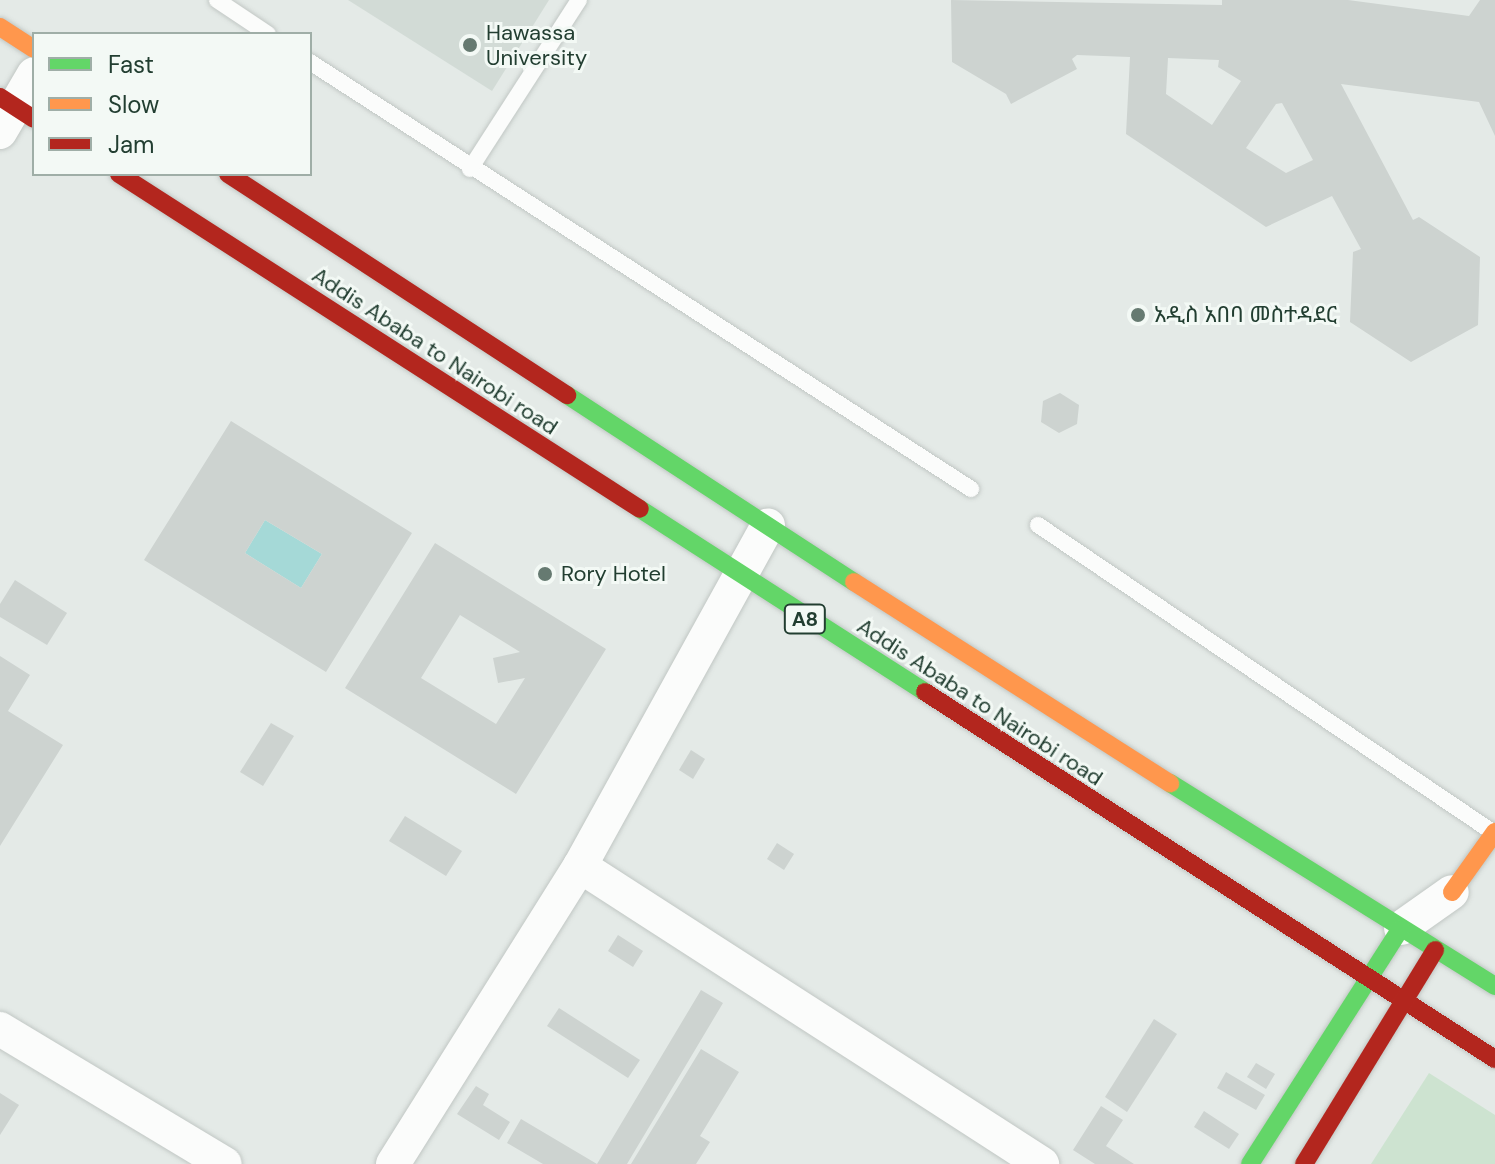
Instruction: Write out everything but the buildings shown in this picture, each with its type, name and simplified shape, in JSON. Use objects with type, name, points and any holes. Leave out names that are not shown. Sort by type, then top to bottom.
[{"type":"main road","points":[[0,27],[32,48]]},
{"type":"main road","name":"Addis Ababa to Nairobi road","points":[[122,176],[739,577],[1495,1059]]},
{"type":"main road","name":"Addis Ababa to Nairobi road","points":[[231,176],[768,525],[1495,986]]},
{"type":"main road","points":[[1452,892],[1495,833]]},
{"type":"main road","points":[[1250,1164],[1401,928]]},
{"type":"main road","points":[[1304,1164],[1435,950]]},
{"type":"street","points":[[12,114],[32,78]]},
{"type":"street","points":[[393,1164],[580,866],[768,525]]},
{"type":"street","points":[[580,866],[1042,1164]]},
{"type":"street","points":[[1401,928],[1452,892]]},
{"type":"street","points":[[1435,950],[1452,892]]},
{"type":"street","points":[[0,1029],[225,1164]]},
{"type":"lane","points":[[217,0],[265,32]]},
{"type":"lane","points":[[470,169],[579,0]]},
{"type":"lane","points":[[312,63],[470,169],[971,489]]},
{"type":"lane","points":[[1038,525],[1495,833]]},
{"type":"shaded area","name":"Hawassa University","points":[[348,0],[549,0],[492,91]]},
{"type":"green space","points":[[1429,1073],[1495,1115],[1495,1164],[1371,1164]]},
{"type":"water","points":[[265,520],[322,554],[301,588],[245,553]]},
{"type":"traffic: fast","points":[[567,395],[854,582]]},
{"type":"traffic: fast","points":[[640,509],[925,692]]},
{"type":"traffic: fast","points":[[1170,783],[1495,986]]},
{"type":"traffic: fast","points":[[1250,1164],[1401,928]]},
{"type":"traffic: slow","points":[[0,27],[32,48]]},
{"type":"traffic: slow","points":[[854,582],[1170,783]]},
{"type":"traffic: slow","points":[[1452,892],[1495,832]]},
{"type":"traffic: jam","points":[[0,97],[32,118]]},
{"type":"traffic: jam","points":[[122,176],[640,509]]},
{"type":"traffic: jam","points":[[231,176],[567,395]]},
{"type":"traffic: jam","points":[[925,692],[1495,1059]]},
{"type":"traffic: jam","points":[[1304,1164],[1435,950]]},
{"type":"place","name":"Hawassa University","points":[[470,45]]},
{"type":"place","name":"አዲስ አበባ መስተዳደር","points":[[1138,315]]},
{"type":"place","name":"Rory Hotel","points":[[545,574]]}]
